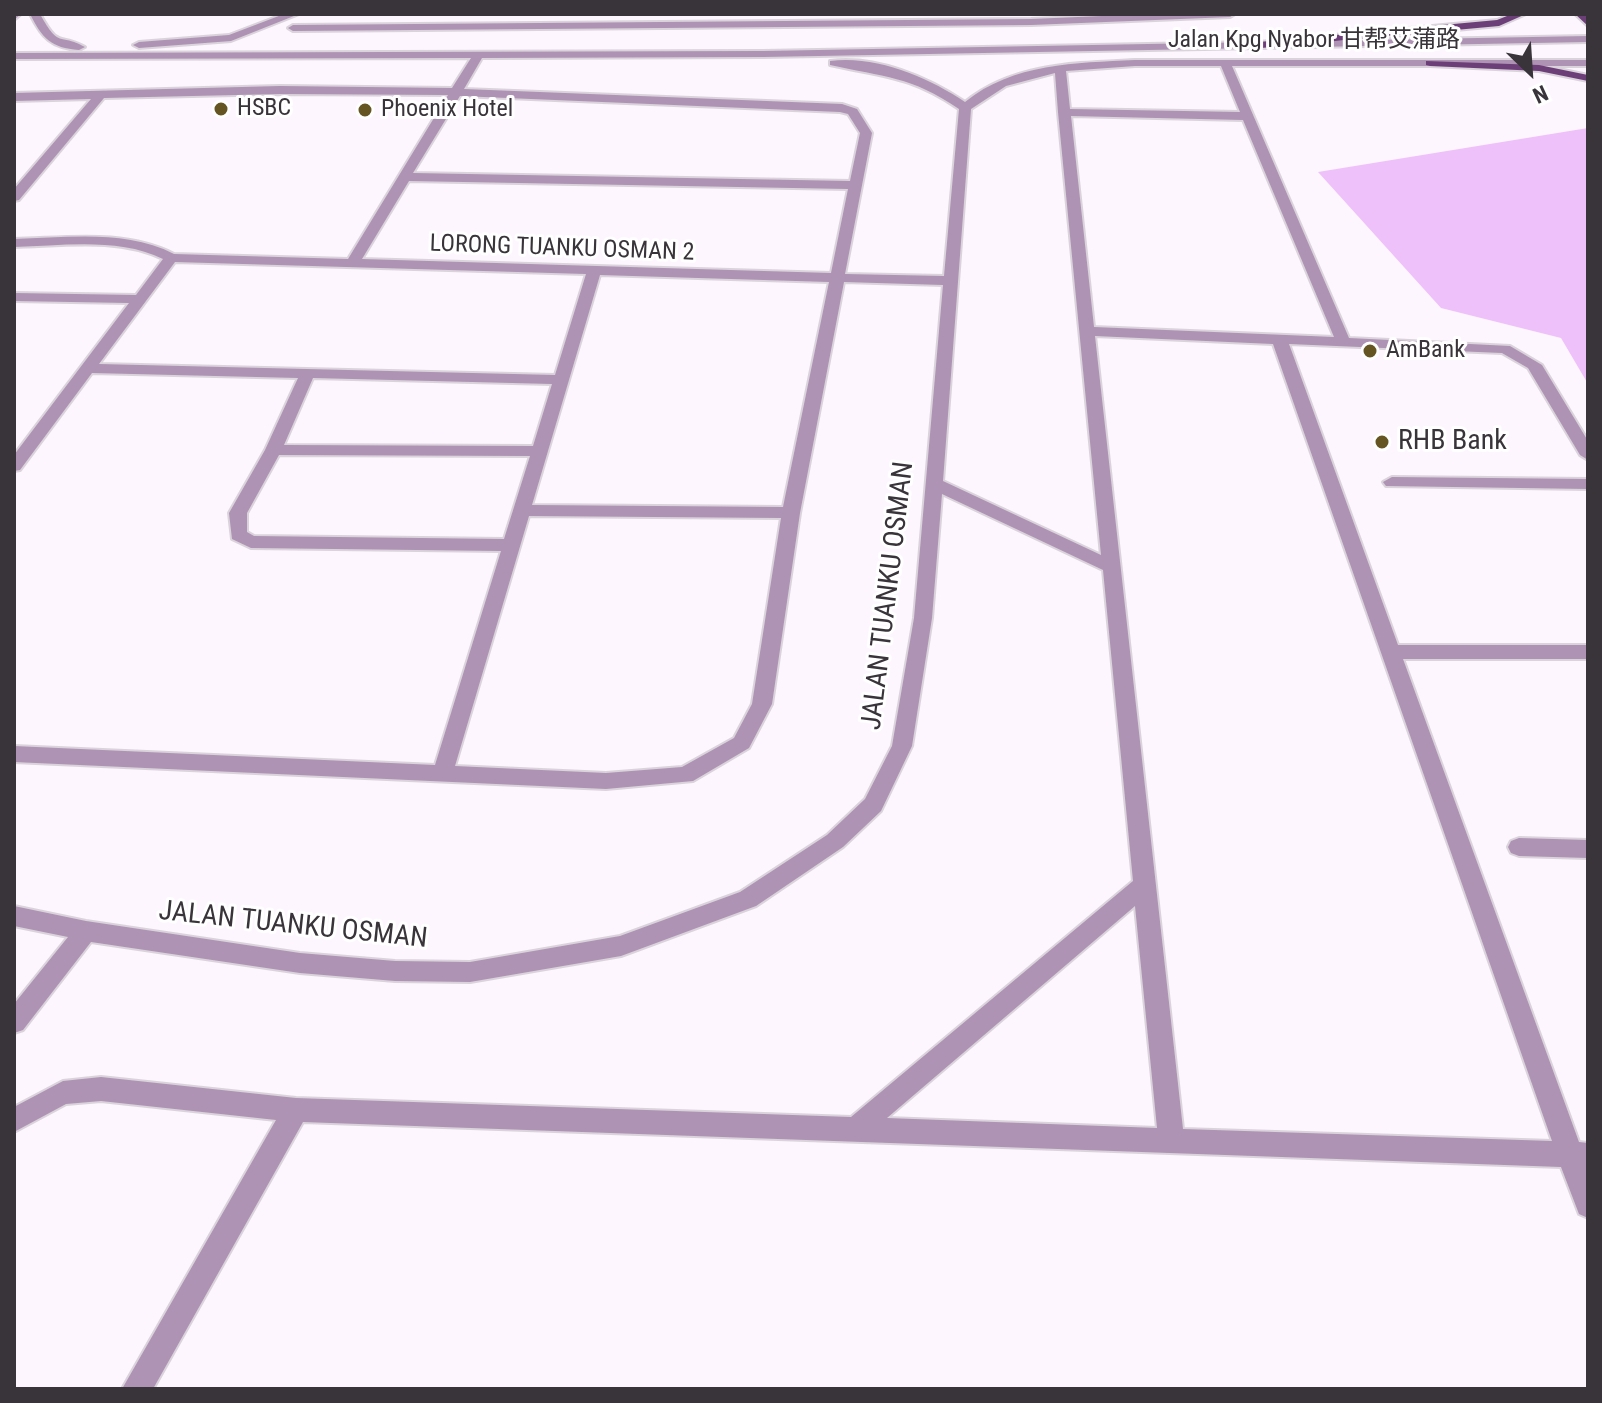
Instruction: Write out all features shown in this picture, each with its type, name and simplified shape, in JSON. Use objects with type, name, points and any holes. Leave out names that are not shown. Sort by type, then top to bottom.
[{"type":"main road","points":[[1259,45],[1499,23],[1521,14]]},
{"type":"main road","points":[[1580,14],[1588,23]]},
{"type":"main road","points":[[1430,63],[1539,68],[1588,78]]},
{"type":"street","points":[[39,16],[45,37],[54,44],[78,48],[217,41],[263,28],[294,14],[293,28],[487,20],[1230,14]]},
{"type":"street","points":[[805,19],[847,36]]},
{"type":"street","name":"Jalan Kpg Nyabor 甘帮艾蒲路","points":[[293,28],[296,42],[303,47],[379,56]]},
{"type":"street","name":"Jalan Kpg Nyabor 甘帮艾蒲路","points":[[14,56],[763,54],[1588,39]]},
{"type":"street","points":[[861,40],[903,52]]},
{"type":"street","name":"Jalan Kpg Nyabor 甘帮艾蒲路","points":[[763,54],[911,75],[938,88],[965,108],[979,94],[999,83],[1060,69],[1135,63],[1588,63]]},
{"type":"street","points":[[352,264],[478,56]]},
{"type":"street","points":[[1225,63],[1343,341]]},
{"type":"street","points":[[1060,69],[1171,1140]]},
{"type":"street","points":[[14,97],[280,90],[455,92],[842,108],[853,112],[866,133],[853,185],[791,513],[762,704],[742,743],[686,775],[606,781],[14,754]]},
{"type":"street","points":[[16,192],[100,95]]},
{"type":"street","name":"JALAN TUANKU OSMAN","points":[[14,916],[86,931],[300,963],[395,971],[470,972],[621,946],[748,899],[835,841],[873,805],[902,746],[923,618],[965,108]]},
{"type":"street","points":[[1064,112],[1247,116]]},
{"type":"street","points":[[404,177],[853,185]]},
{"type":"street","name":"LORONG TUANKU OSMAN 2","points":[[14,243],[136,244],[158,250],[171,258],[951,281]]},
{"type":"street","points":[[14,466],[171,258]]},
{"type":"street","points":[[443,772],[594,271]]},
{"type":"street","points":[[14,297],[140,299]]},
{"type":"street","points":[[1087,331],[1505,349],[1534,365],[1588,455]]},
{"type":"street","points":[[1279,338],[1391,652],[1579,1154],[1588,1205]]},
{"type":"street","points":[[88,368],[561,380]]},
{"type":"street","points":[[308,373],[273,450],[238,513],[238,535],[251,542],[511,545]]},
{"type":"street","points":[[14,438],[34,439]]},
{"type":"street","points":[[273,450],[540,451]]},
{"type":"street","points":[[1392,482],[1588,484]]},
{"type":"street","points":[[934,484],[1111,567]]},
{"type":"street","points":[[522,510],[791,513]]},
{"type":"street","points":[[1391,652],[1588,652]]},
{"type":"street","points":[[1519,847],[1588,849]]},
{"type":"street","points":[[856,1129],[1145,884]]},
{"type":"street","points":[[14,1022],[86,931]]},
{"type":"street","points":[[14,1120],[63,1093],[101,1089],[296,1110],[1579,1154]]},
{"type":"street","points":[[137,1389],[296,1110]]},
{"type":"shaded area","points":[[1588,128],[1588,384],[1561,338],[1441,308],[1318,172]]},
{"type":"place","name":"HSBC","points":[[221,109]]},
{"type":"place","name":"Phoenix Hotel","points":[[365,110]]},
{"type":"place","name":"AmBank","points":[[1370,351]]},
{"type":"place","name":"RHB Bank","points":[[1382,442]]}]
